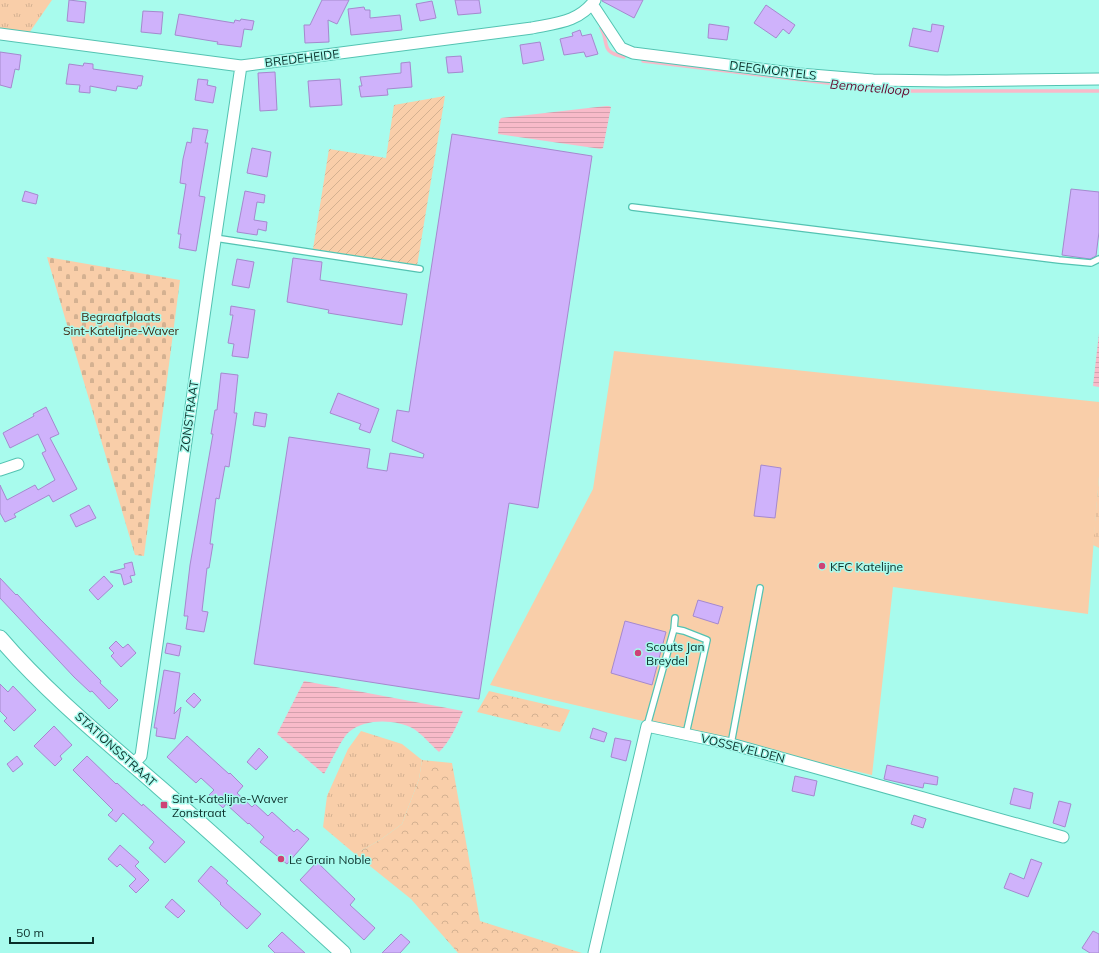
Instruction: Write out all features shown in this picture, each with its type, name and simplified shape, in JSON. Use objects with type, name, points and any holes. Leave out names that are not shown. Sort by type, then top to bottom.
[{"type":"street","name":"BREDEHEIDE","points":[[0,34],[241,66],[532,28],[569,21],[584,12],[594,2]]},
{"type":"street","name":"DEEGMORTELS","points":[[594,2],[621,48],[633,53],[799,74],[873,80],[946,81],[1099,79]]},
{"type":"street","name":"ZONSTRAAT","points":[[133,764],[141,756],[241,66]]},
{"type":"street","points":[[0,470],[18,464]]},
{"type":"street","name":"STATIONSSTRAAT","points":[[0,638],[36,676],[343,953]]},
{"type":"street","points":[[594,953],[646,726]]},
{"type":"street","name":"VOSSEVELDEN","points":[[646,726],[730,744],[1063,837]]},
{"type":"lane","points":[[632,207],[1059,260],[1091,263],[1099,259]]},
{"type":"lane","points":[[215,238],[420,269]]},
{"type":"lane","points":[[730,744],[760,588]]},
{"type":"lane","points":[[646,726],[676,618]]},
{"type":"lane","points":[[674,629],[684,631],[707,640],[686,734]]},
{"type":"green space","points":[[0,0],[52,0],[27,36],[0,30]]},
{"type":"green space","points":[[445,96],[417,266],[313,249],[329,149],[386,158],[394,105]]},
{"type":"green space","name":"Begraafplaats Sint-Katelijne-Waver","points":[[47,257],[180,280],[144,556],[135,555]]},
{"type":"green space","name":"KFC Katelijne","points":[[614,351],[1099,402],[1099,476],[1088,614],[893,587],[872,775],[490,685],[593,489]]},
{"type":"green space","points":[[1099,476],[1099,548],[1093,545]]},
{"type":"green space","points":[[489,691],[570,710],[560,732],[477,712]]},
{"type":"green space","points":[[361,731],[402,744],[422,760],[419,779],[402,824],[380,840],[355,854],[323,827],[327,796],[348,749]]},
{"type":"green space","points":[[422,760],[452,763],[480,921],[582,953],[458,953],[411,899],[355,854],[380,840],[402,824],[419,779]]},
{"type":"shaded area","points":[[606,106],[611,107],[603,148],[601,149],[498,134],[499,121],[501,118]]},
{"type":"shaded area","points":[[1099,333],[1099,387],[1093,386]]},
{"type":"shaded area","points":[[304,681],[463,711],[450,738],[439,752],[417,731],[398,723],[372,722],[356,727],[343,739],[324,774],[277,734]]},
{"type":"building","points":[[69,0],[86,2],[84,23],[67,21]]},
{"type":"building","points":[[322,0],[349,0],[337,24],[328,20],[329,42],[305,43],[304,25],[310,25]]},
{"type":"building","points":[[455,0],[479,0],[481,13],[458,15]]},
{"type":"building","points":[[602,0],[643,0],[634,18]]},
{"type":"building","points":[[432,1],[436,18],[420,21],[416,4]]},
{"type":"building","points":[[766,5],[795,25],[789,34],[783,29],[776,38],[754,23]]},
{"type":"building","points":[[364,7],[365,10],[370,10],[370,18],[400,15],[402,30],[351,35],[348,9]]},
{"type":"building","points":[[143,11],[163,12],[161,34],[141,32]]},
{"type":"building","points":[[179,14],[234,23],[235,20],[240,21],[241,19],[254,21],[252,30],[244,29],[241,47],[217,44],[218,42],[175,35]]},
{"type":"building","points":[[709,24],[729,27],[727,40],[708,38]]},
{"type":"building","points":[[932,24],[944,26],[938,52],[909,46],[913,28],[931,32]]},
{"type":"building","points":[[580,30],[582,36],[591,34],[598,54],[586,57],[584,52],[564,55],[560,39],[573,36],[572,33]]},
{"type":"building","points":[[540,42],[544,60],[523,64],[520,45]]},
{"type":"building","points":[[0,52],[21,55],[19,70],[15,69],[11,88],[0,85]]},
{"type":"building","points":[[461,56],[463,72],[448,73],[446,57]]},
{"type":"building","points":[[410,62],[412,87],[387,89],[388,95],[361,97],[359,86],[362,86],[360,77],[401,73],[401,63]]},
{"type":"building","points":[[84,63],[93,64],[93,69],[143,76],[141,86],[138,86],[137,89],[117,86],[116,91],[90,86],[90,93],[79,92],[80,85],[66,84],[69,64],[83,66]]},
{"type":"building","points":[[275,72],[277,110],[260,111],[258,73]]},
{"type":"building","points":[[198,79],[208,80],[207,85],[216,87],[213,103],[195,100]]},
{"type":"building","points":[[340,79],[342,105],[310,107],[308,81]]},
{"type":"building","points":[[193,128],[208,130],[205,143],[208,143],[199,196],[205,197],[196,251],[179,248],[181,234],[178,234],[186,184],[180,183],[183,159],[187,142],[191,143]]},
{"type":"building","points":[[452,134],[592,156],[538,508],[509,503],[479,699],[254,664],[289,437],[370,449],[367,468],[387,471],[390,453],[423,458],[424,454],[392,441],[397,410],[409,412]]},
{"type":"building","points":[[252,148],[271,152],[267,177],[247,173]]},
{"type":"building","points":[[1071,189],[1099,192],[1099,232],[1096,256],[1090,259],[1062,255]]},
{"type":"building","points":[[25,191],[38,195],[36,204],[22,201]]},
{"type":"building","points":[[245,191],[265,195],[264,203],[257,202],[254,220],[267,222],[266,231],[258,229],[257,235],[237,232]]},
{"type":"building","points":[[293,258],[322,262],[320,280],[407,294],[402,325],[328,313],[329,310],[287,302]]},
{"type":"building","points":[[237,259],[254,262],[249,288],[232,285]]},
{"type":"building","points":[[231,306],[255,310],[248,358],[232,356],[234,344],[228,343],[233,315],[230,315]]},
{"type":"building","points":[[221,373],[238,375],[234,413],[237,413],[229,467],[225,466],[219,499],[216,498],[210,544],[213,544],[209,568],[207,568],[202,611],[208,612],[204,632],[186,629],[188,616],[184,616],[190,565],[213,434],[211,434],[215,410],[217,410]]},
{"type":"building","points":[[338,393],[379,409],[370,433],[359,429],[361,424],[330,413]]},
{"type":"building","points":[[46,407],[59,434],[50,438],[77,489],[53,502],[49,495],[14,514],[16,517],[5,522],[0,513],[0,485],[7,500],[35,485],[38,490],[55,480],[42,453],[46,451],[38,434],[10,448],[3,433],[34,416],[33,414]]},
{"type":"building","points":[[255,412],[267,414],[265,427],[253,425]]},
{"type":"building","points":[[761,465],[781,468],[775,518],[754,516]]},
{"type":"building","points":[[89,505],[96,518],[76,527],[70,515]]},
{"type":"building","points":[[132,562],[135,575],[130,576],[132,582],[124,585],[121,574],[110,572],[125,568],[124,564]]},
{"type":"building","points":[[104,576],[113,586],[98,600],[89,590]]},
{"type":"building","points":[[0,578],[118,700],[109,709],[92,691],[90,692],[74,677],[0,598]]},
{"type":"building","points":[[698,600],[723,607],[718,624],[693,616]]},
{"type":"building","name":"Scouts Jan Breydel","points":[[625,621],[666,632],[652,685],[611,673]]},
{"type":"building","points":[[116,641],[123,648],[128,644],[136,653],[121,667],[111,656],[114,653],[109,648]]},
{"type":"building","points":[[167,643],[181,646],[179,656],[165,653]]},
{"type":"building","points":[[164,670],[180,673],[174,714],[181,707],[175,739],[156,736],[157,728],[154,728]]},
{"type":"building","points":[[0,684],[8,692],[13,686],[36,710],[14,731],[4,721],[7,718],[0,711]]},
{"type":"building","points":[[194,693],[201,700],[194,708],[186,701]]},
{"type":"building","points":[[54,726],[72,745],[60,756],[62,759],[55,766],[34,746]]},
{"type":"building","points":[[593,728],[607,733],[604,742],[590,738]]},
{"type":"building","points":[[187,736],[243,786],[237,793],[252,807],[255,804],[268,816],[272,812],[294,832],[297,829],[309,839],[287,864],[260,842],[264,837],[249,823],[248,824],[226,804],[223,808],[209,795],[214,790],[201,778],[196,783],[167,757]]},
{"type":"building","points":[[615,738],[631,741],[626,761],[611,757]]},
{"type":"building","points":[[259,748],[268,757],[256,770],[247,762]]},
{"type":"building","points":[[17,756],[23,764],[13,772],[7,764]]},
{"type":"building","points":[[87,756],[116,784],[117,783],[142,806],[143,804],[185,842],[165,863],[149,848],[154,842],[123,813],[116,822],[108,815],[113,810],[73,770]]},
{"type":"building","points":[[887,765],[938,777],[937,785],[924,783],[923,788],[884,779]]},
{"type":"building","points":[[795,776],[817,781],[814,796],[792,791]]},
{"type":"building","points":[[1014,788],[1033,793],[1030,809],[1010,804]]},
{"type":"building","points":[[1059,801],[1071,804],[1065,827],[1053,823]]},
{"type":"building","points":[[914,815],[926,819],[923,828],[911,824]]},
{"type":"building","points":[[120,845],[139,862],[135,866],[149,880],[136,893],[129,886],[136,879],[120,864],[117,867],[108,859]]},
{"type":"building","points":[[1031,859],[1042,863],[1028,897],[1004,888],[1010,873],[1024,879]]},
{"type":"building","points":[[317,862],[355,899],[350,905],[375,928],[364,940],[300,880]]},
{"type":"building","points":[[211,866],[228,881],[226,883],[261,914],[247,929],[198,881]]},
{"type":"building","points":[[172,899],[185,911],[178,918],[165,907]]},
{"type":"building","points":[[1093,931],[1099,934],[1099,953],[1090,953],[1082,948]]},
{"type":"building","points":[[282,932],[305,953],[275,953],[268,946]]},
{"type":"building","points":[[401,934],[410,942],[400,953],[382,953]]},
{"type":"waterway","name":"Bemortelloop","points":[[601,28],[608,49],[616,55],[624,57]]},
{"type":"waterway","name":"Bemortelloop","points":[[643,61],[895,91],[1099,91]]},
{"type":"place","name":"KFC Katelijne","points":[[822,566]]},
{"type":"place","name":"Scouts Jan Breydel","points":[[638,653]]},
{"type":"place","name":"Sint-Katelijne-Waver Zonstraat","points":[[164,805]]},
{"type":"place","name":"Le Grain Noble","points":[[281,859]]}]
